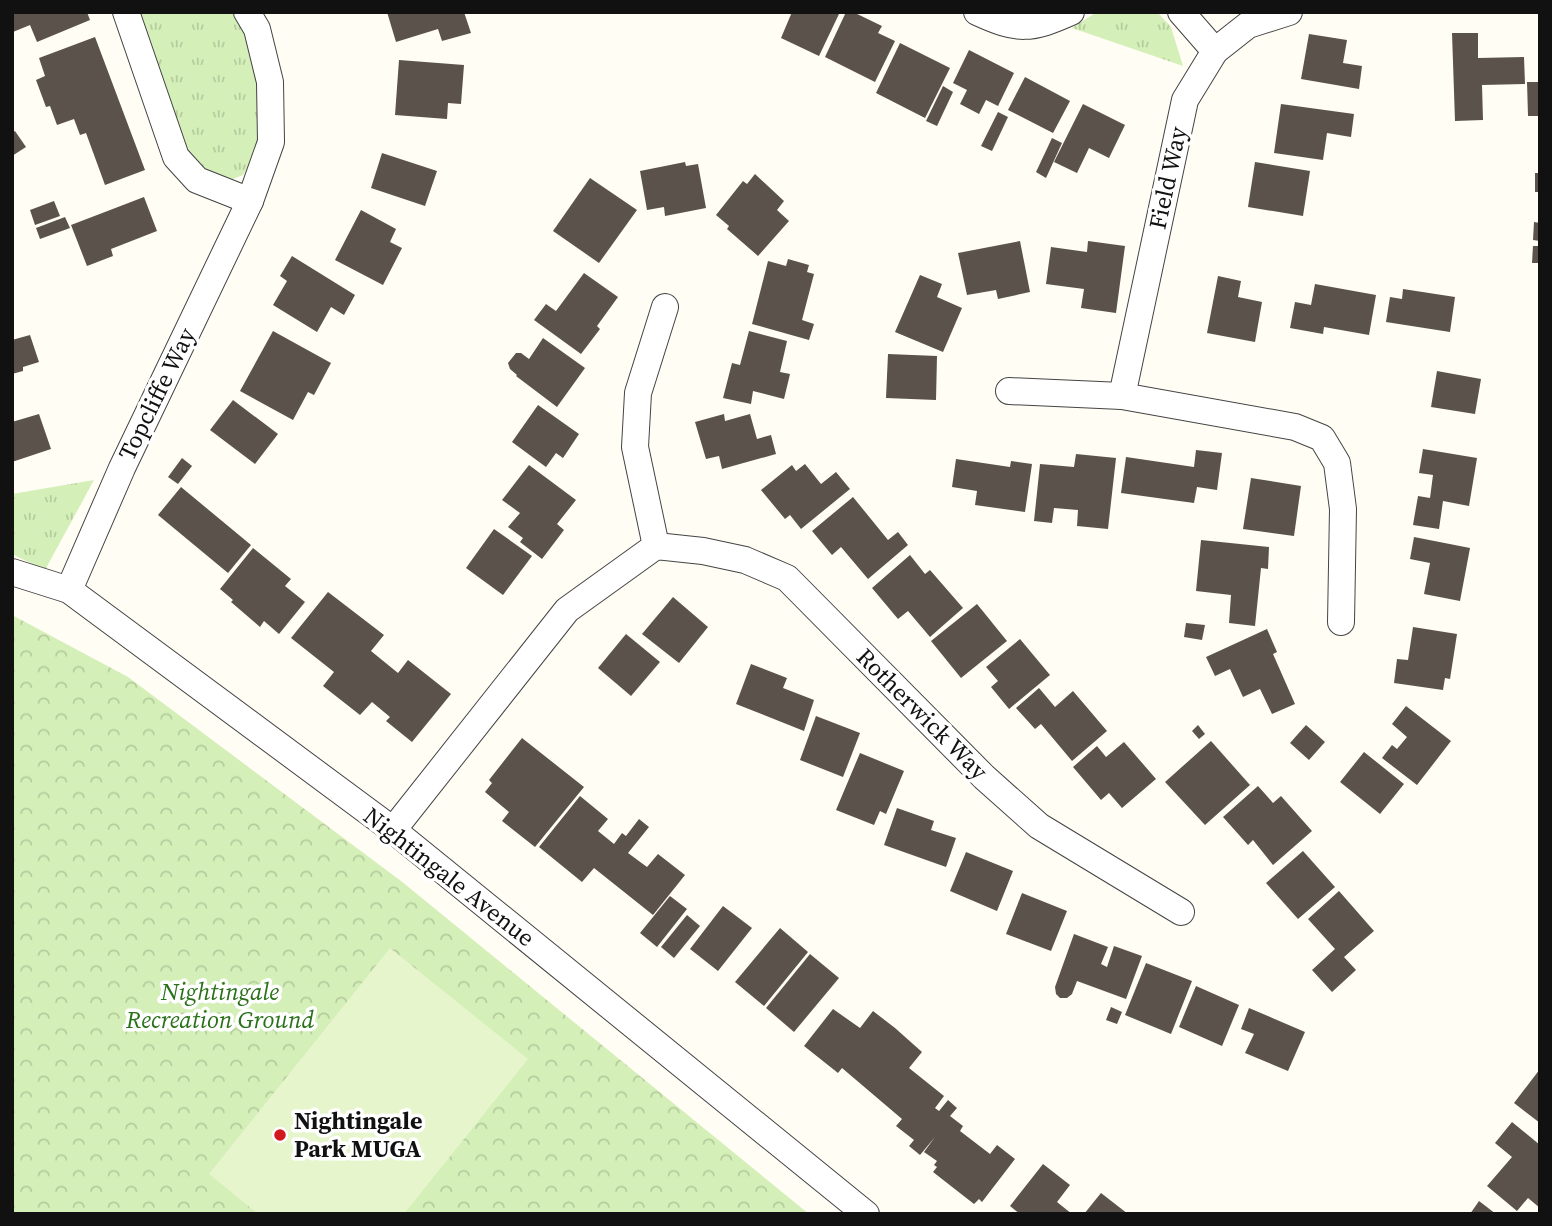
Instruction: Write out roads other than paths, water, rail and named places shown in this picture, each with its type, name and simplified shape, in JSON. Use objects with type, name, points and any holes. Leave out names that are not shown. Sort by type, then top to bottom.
[{"type":"street","points":[[126,12],[176,157],[197,180],[250,201]]},
{"type":"street","name":"Topcliffe Way","points":[[69,590],[122,468],[250,201],[271,142],[270,82],[257,29],[247,12]]},
{"type":"street","points":[[977,12],[1019,27],[1043,24],[1071,12]]},
{"type":"street","points":[[1181,12],[1215,51]]},
{"type":"street","name":"Field Way","points":[[1122,396],[1185,100],[1215,51],[1248,25],[1289,12]]},
{"type":"street","points":[[393,830],[567,610],[656,546],[635,447],[638,393],[665,307]]},
{"type":"street","points":[[1009,391],[1122,396],[1295,427],[1322,438],[1337,463],[1343,509],[1341,622]]},
{"type":"street","name":"Rotherwick Way","points":[[656,546],[745,559],[787,578],[984,777],[1039,826],[1181,912]]},
{"type":"street","name":"Nightingale Avenue","points":[[12,572],[69,590],[393,830],[866,1214]]},
{"type":"place","name":"Nightingale Park MUGA","points":[[280,1135]]},
{"type":"park label","name":"Nightingale Recreation Ground","points":[[220,1006]]}]
